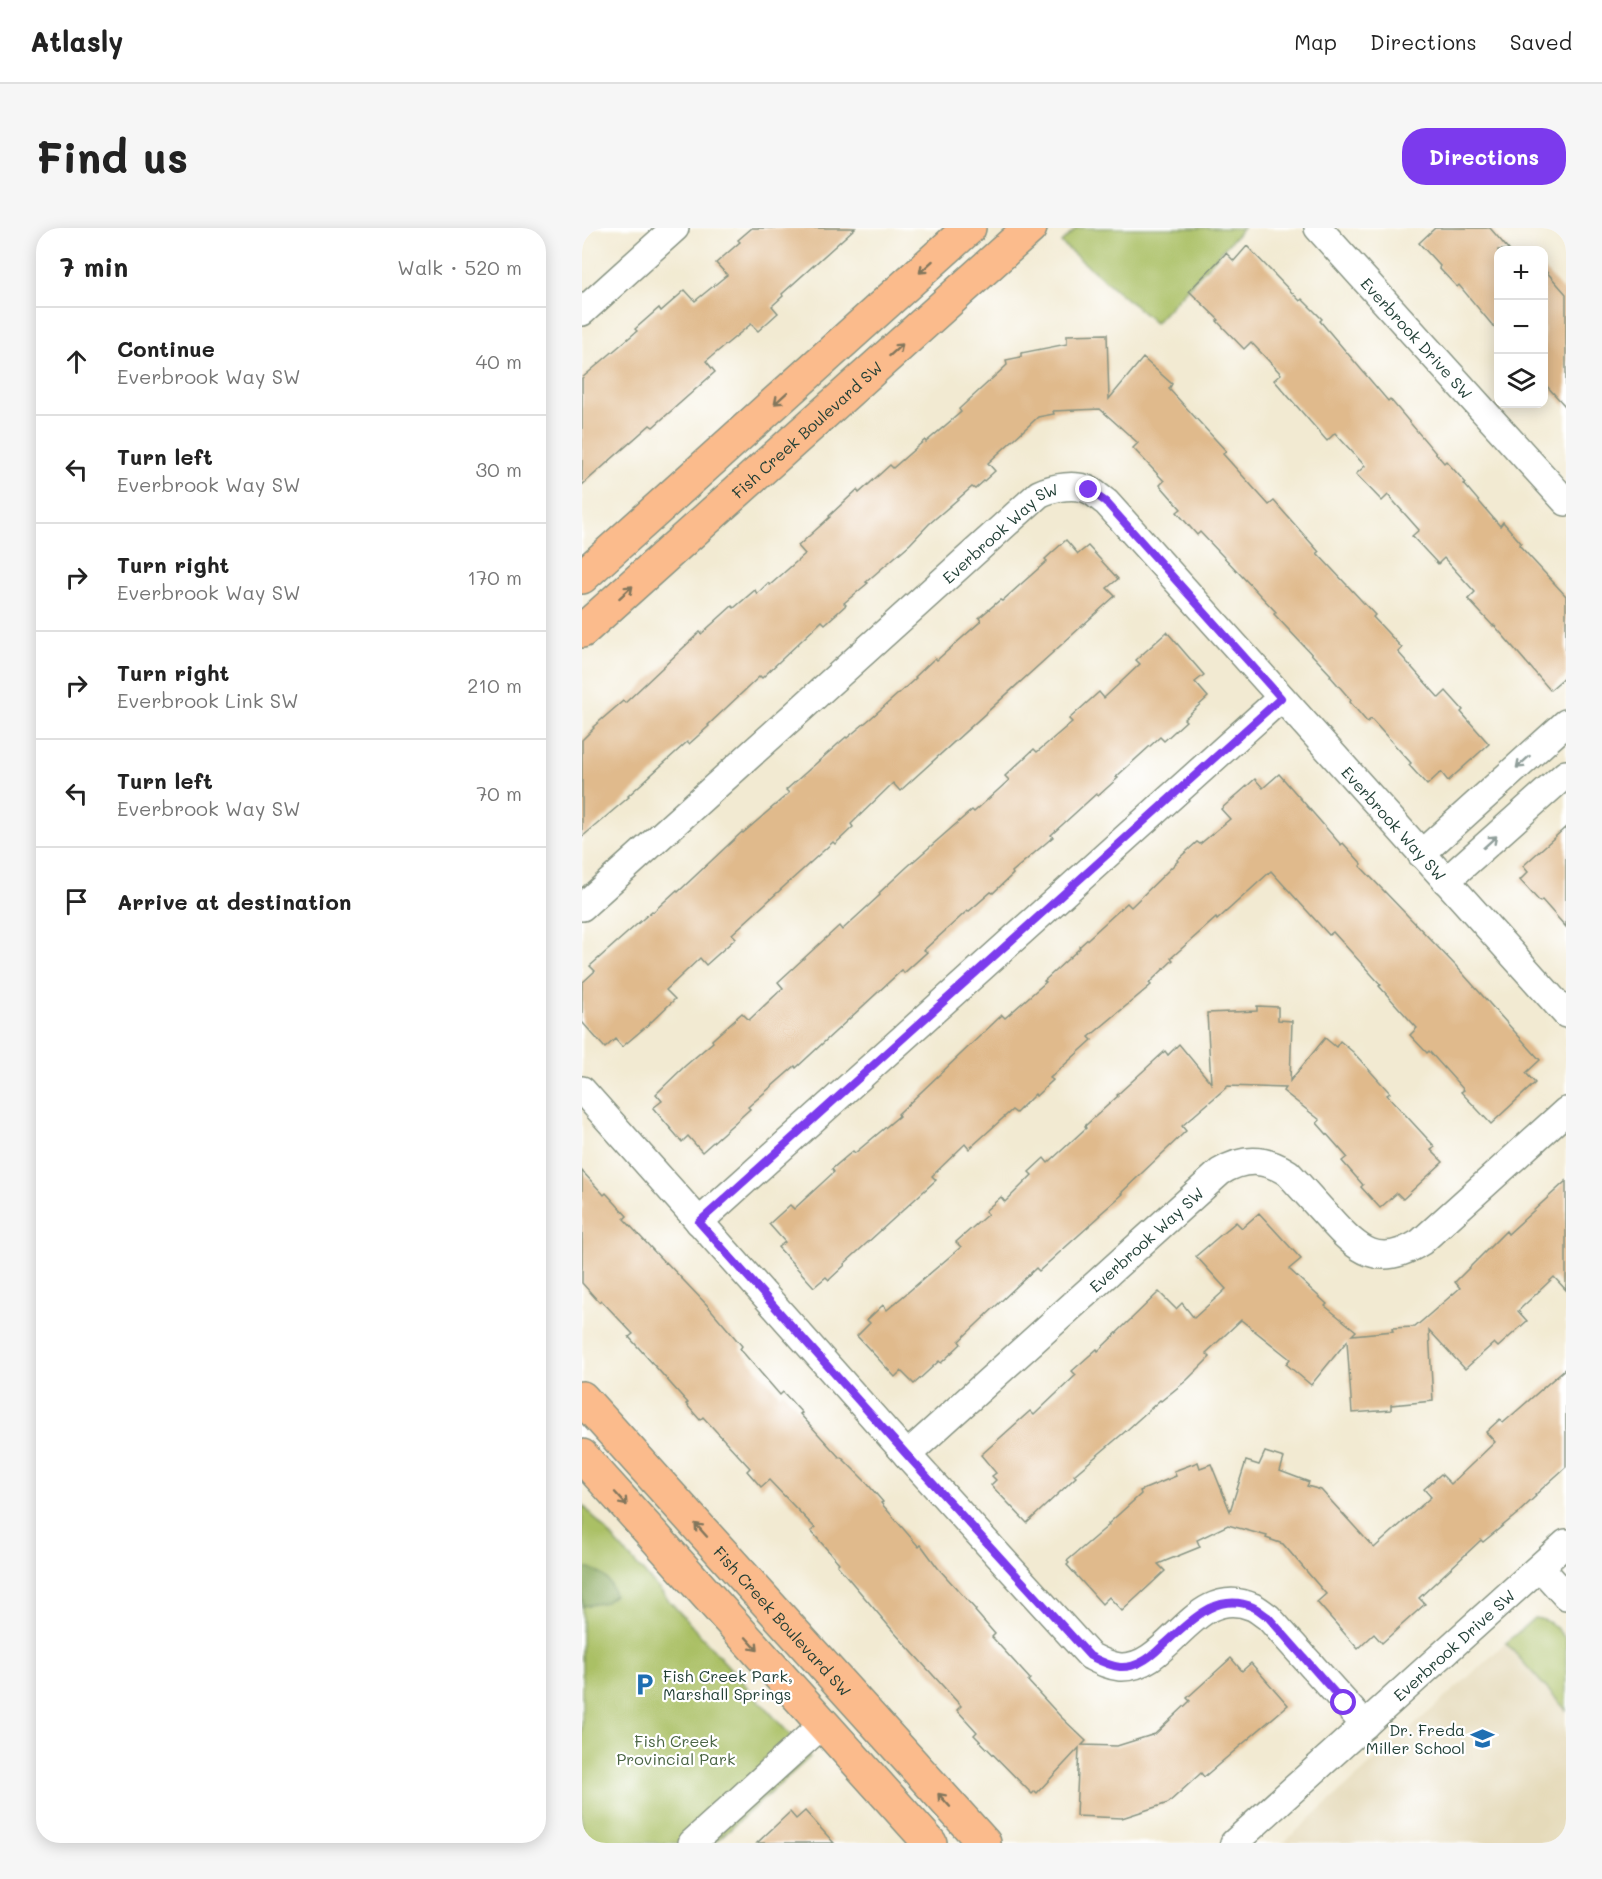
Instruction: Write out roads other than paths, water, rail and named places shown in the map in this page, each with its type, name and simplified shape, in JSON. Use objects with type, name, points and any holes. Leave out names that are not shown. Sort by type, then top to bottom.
[{"type":"main road","points":[[582,577],[969,228]]},
{"type":"main road","name":"Fish Creek Boulevard SW","points":[[582,631],[1030,228]]},
{"type":"main road","name":"Fish Creek Boulevard SW","points":[[582,1398],[984,1843]]},
{"type":"main road","points":[[582,1456],[930,1843]]},
{"type":"street","points":[[582,312],[675,228]]},
{"type":"street","name":"Everbrook Drive SW","points":[[1318,228],[1566,502]]},
{"type":"street","name":"Everbrook Way SW","points":[[582,907],[1040,494],[1050,488],[1063,487],[1089,490],[1106,502],[1566,1014]]},
{"type":"street","points":[[699,1222],[1281,698]]},
{"type":"street","points":[[1421,854],[1566,723]]},
{"type":"street","points":[[1446,881],[1566,774]]},
{"type":"street","points":[[582,1090],[907,1455],[1090,1656],[1105,1664],[1122,1667],[1138,1664],[1150,1658],[1201,1613],[1213,1606],[1230,1602],[1254,1607],[1268,1617],[1365,1725]]},
{"type":"street","name":"Everbrook Way SW","points":[[907,1455],[1229,1166],[1254,1161],[1276,1165],[1288,1173],[1350,1242],[1371,1253],[1384,1256],[1397,1254],[1421,1242],[1566,1111]]},
{"type":"street","name":"Everbrook Drive SW","points":[[1234,1843],[1566,1543]]},
{"type":"street","points":[[1540,1567],[1566,1596]]},
{"type":"street","points":[[692,1843],[823,1724]]},
{"type":"place","name":"Fish Creek Park, Marshall Springs","points":[[645,1684]]},
{"type":"place","name":"Dr. Freda Miller School","points":[[1483,1738]]},
{"type":"park label","name":"Fish Creek Provincial Park","points":[[676,1749]]}]
